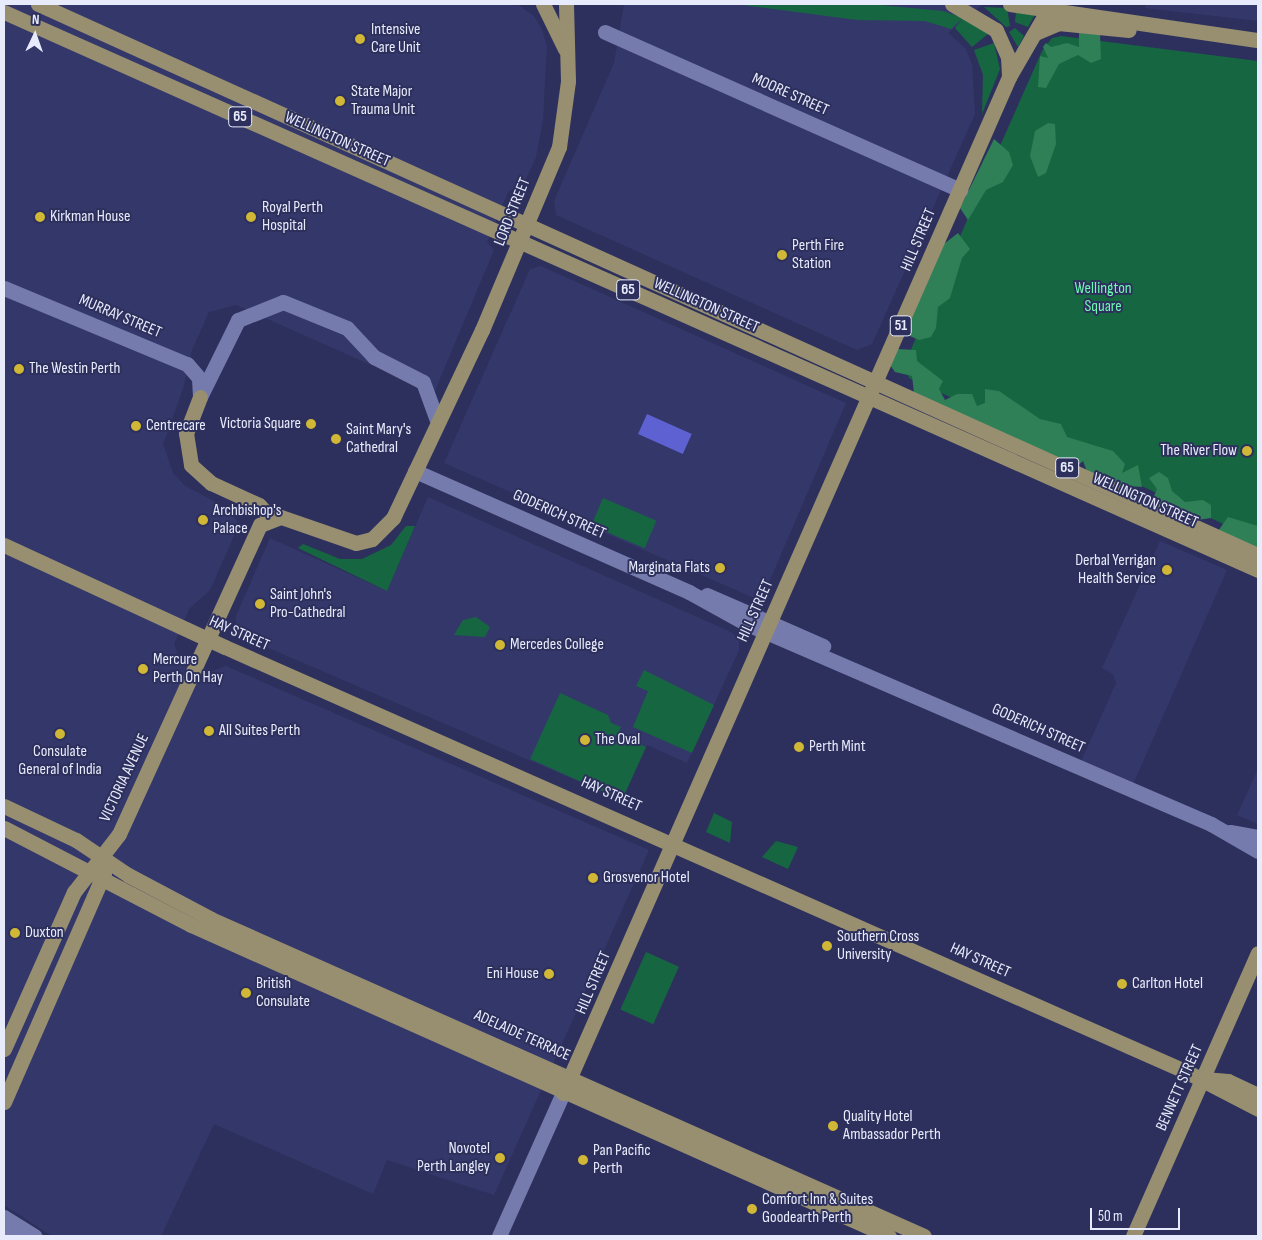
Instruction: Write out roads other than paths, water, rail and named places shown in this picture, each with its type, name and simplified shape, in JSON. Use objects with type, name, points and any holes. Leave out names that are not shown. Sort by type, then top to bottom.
[{"type":"main road","name":"WELLINGTON STREET","points":[[38,4],[1258,555]]},
{"type":"main road","points":[[543,4],[568,58]]},
{"type":"main road","name":"LORD STREET","points":[[437,420],[520,242],[559,147],[568,58],[566,4]]},
{"type":"main road","points":[[567,24],[575,4]]},
{"type":"main road","name":"51","points":[[952,4],[996,30],[1008,57],[1009,78]]},
{"type":"main road","points":[[1020,4],[1085,9],[1147,26],[1258,40]]},
{"type":"main road","name":"HILL STREET","points":[[563,1093],[1009,78],[1050,6]]},
{"type":"main road","name":"WELLINGTON STREET","points":[[4,12],[1258,570]]},
{"type":"main road","points":[[1034,35],[1058,23],[1137,30],[1147,26]]},
{"type":"main road","points":[[200,397],[186,433],[191,464],[211,483],[259,504],[270,517],[290,519],[340,541],[364,542],[393,518],[437,420]]},
{"type":"main road","name":"VICTORIA AVENUE","points":[[4,1102],[94,877],[119,834],[252,537],[270,517]]},
{"type":"main road","name":"HAY STREET","points":[[4,544],[207,639],[672,842],[1203,1079],[1258,1109]]},
{"type":"main road","name":"ADELAIDE TERRACE","points":[[4,806],[211,919],[571,1077],[924,1236]]},
{"type":"main road","points":[[4,828],[94,877],[563,1093],[889,1236]]},
{"type":"main road","name":"VICTORIA AVENUE","points":[[4,1049],[45,948],[74,892],[94,877]]},
{"type":"main road","name":"BENNETT STREET","points":[[1134,1236],[1258,953]]},
{"type":"main road","name":"HAY STREET","points":[[1203,1079],[1228,1081],[1258,1095]]},
{"type":"street","name":"MOORE STREET","points":[[605,32],[960,190]]},
{"type":"street","name":"MURRAY STREET","points":[[4,288],[187,364],[199,378],[200,397]]},
{"type":"street","points":[[200,397],[238,320],[283,302],[346,328],[374,356],[423,382],[437,420]]},
{"type":"street","name":"GODERICH STREET","points":[[415,471],[688,592],[712,596],[768,627],[822,646],[832,658],[1230,832],[1258,851]]},
{"type":"street","name":"GODERICH STREET","points":[[1230,832],[1258,838]]},
{"type":"street","name":"HILL STREET","points":[[499,1236],[563,1093]]},
{"type":"street","points":[[4,1217],[35,1236]]},
{"type":"street","points":[[4,1231],[16,1236]]},
{"type":"place","name":"Intensive Care Unit","points":[[360,39]]},
{"type":"place","name":"State Major Trauma Unit","points":[[340,101]]},
{"type":"place","name":"Kirkman House","points":[[40,217]]},
{"type":"place","name":"Royal Perth Hospital","points":[[251,217]]},
{"type":"place","name":"Perth Fire Station","points":[[782,255]]},
{"type":"place","name":"The Westin Perth","points":[[19,369]]},
{"type":"place","name":"Victoria Square","points":[[311,424]]},
{"type":"place","name":"Centrecare","points":[[136,426]]},
{"type":"place","name":"Saint Mary's Cathedral","points":[[336,439]]},
{"type":"place","name":"The River Flow","points":[[1247,451]]},
{"type":"place","name":"Archbishop's Palace","points":[[203,520]]},
{"type":"place","name":"Marginata Flats","points":[[720,568]]},
{"type":"place","name":"Derbal Yerrigan Health Service","points":[[1167,570]]},
{"type":"place","name":"Saint John's Pro-Cathedral","points":[[260,604]]},
{"type":"place","name":"Mercedes College","points":[[500,645]]},
{"type":"place","name":"Mercure Perth On Hay","points":[[143,669]]},
{"type":"place","name":"All Suites Perth","points":[[209,731]]},
{"type":"place","name":"Consulate General of India","points":[[60,734]]},
{"type":"place","name":"The Oval","points":[[585,740]]},
{"type":"place","name":"Perth Mint","points":[[799,747]]},
{"type":"place","name":"Grosvenor Hotel","points":[[593,878]]},
{"type":"place","name":"Duxton","points":[[15,933]]},
{"type":"place","name":"Southern Cross University","points":[[827,946]]},
{"type":"place","name":"Eni House","points":[[549,974]]},
{"type":"place","name":"Carlton Hotel","points":[[1122,984]]},
{"type":"place","name":"British Consulate","points":[[246,993]]},
{"type":"place","name":"Quality Hotel Ambassador Perth","points":[[833,1126]]},
{"type":"place","name":"Novotel Perth Langley","points":[[500,1158]]},
{"type":"place","name":"Pan Pacific Perth","points":[[583,1160]]},
{"type":"place","name":"Comfort Inn & Suites Goodearth Perth","points":[[752,1209]]},
{"type":"park label","name":"Wellington Square","points":[[1103,298]]}]
